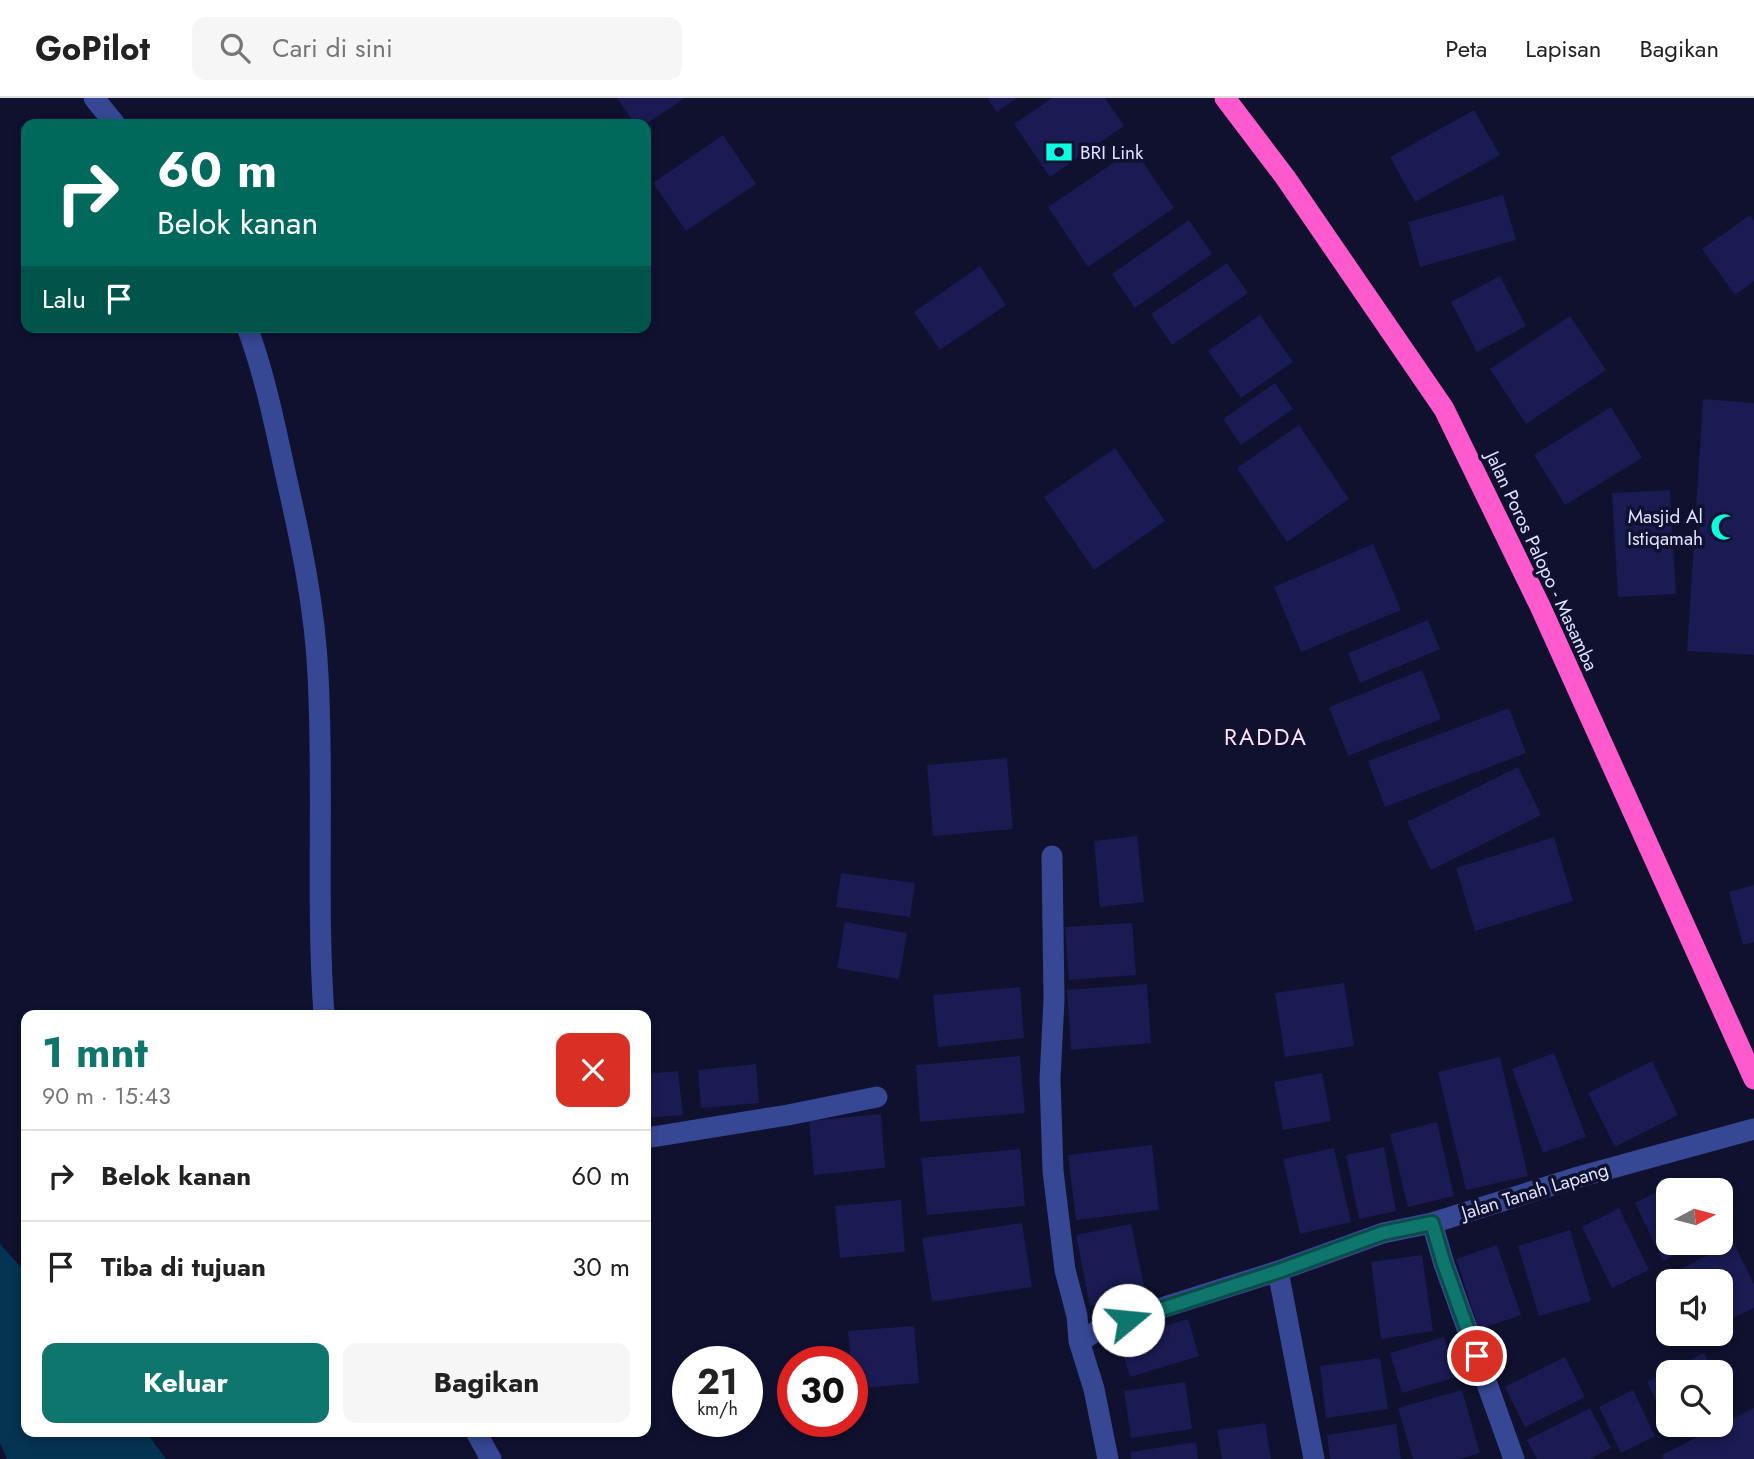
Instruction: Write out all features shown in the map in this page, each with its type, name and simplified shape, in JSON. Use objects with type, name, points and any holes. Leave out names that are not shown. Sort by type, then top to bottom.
[{"type":"highway","name":"Jalan Poros Palopo - Masamba","points":[[1225,98],[1300,198],[1444,409],[1545,618],[1754,1079]]},
{"type":"street","points":[[94,98],[111,119]]},
{"type":"street","points":[[249,333],[274,419],[299,534],[318,673],[320,957],[324,1010]]},
{"type":"street","points":[[1052,856],[1054,1000],[1050,1079],[1053,1171],[1065,1270],[1108,1459]]},
{"type":"street","points":[[651,1137],[788,1115],[877,1097]]},
{"type":"street","name":"Jalan Tanah Lapang","points":[[1080,1341],[1108,1325],[1279,1271],[1383,1233],[1432,1223],[1575,1178],[1754,1129]]},
{"type":"street","points":[[1432,1223],[1444,1264],[1514,1459]]},
{"type":"street","points":[[1279,1271],[1314,1459]]},
{"type":"street","points":[[479,1437],[491,1459]]},
{"type":"water","points":[[0,1244],[21,1267],[21,1437],[150,1437],[166,1459],[7,1459],[0,1443]]},
{"type":"building","points":[[617,98],[685,98],[651,121],[632,119]]},
{"type":"building","points":[[987,98],[1017,98],[997,112]]},
{"type":"building","name":"BRI Link","points":[[1052,98],[1105,98],[1124,126],[1050,177],[1014,124]]},
{"type":"building","points":[[1474,110],[1500,155],[1415,202],[1390,157]]},
{"type":"building","points":[[723,135],[756,184],[686,231],[653,183]]},
{"type":"building","points":[[1134,149],[1174,208],[1088,267],[1048,207]]},
{"type":"building","points":[[1503,195],[1516,240],[1420,267],[1408,222]]},
{"type":"building","points":[[1750,215],[1754,221],[1754,281],[1735,295],[1702,249]]},
{"type":"building","points":[[1189,220],[1212,254],[1135,308],[1112,274]]},
{"type":"building","points":[[1227,263],[1248,293],[1172,345],[1151,314]]},
{"type":"building","points":[[980,266],[1006,305],[940,350],[914,312]]},
{"type":"building","points":[[1500,276],[1526,326],[1477,352],[1451,302]]},
{"type":"building","points":[[1260,315],[1293,362],[1241,398],[1208,351]]},
{"type":"building","points":[[1570,316],[1606,370],[1526,424],[1490,369]]},
{"type":"building","points":[[1275,383],[1293,409],[1241,445],[1223,419]]},
{"type":"building","name":"Masjid Al Istiqamah","points":[[1703,399],[1754,403],[1754,655],[1687,651]]},
{"type":"building","points":[[1611,407],[1642,458],[1565,505],[1534,455]]},
{"type":"building","points":[[1299,425],[1349,499],[1287,542],[1237,468]]},
{"type":"building","points":[[1115,448],[1165,521],[1094,570],[1044,497]]},
{"type":"building","points":[[1670,490],[1676,594],[1618,597],[1612,493]]},
{"type":"building","points":[[1373,544],[1401,610],[1301,652],[1274,587]]},
{"type":"building","points":[[1428,620],[1440,649],[1360,683],[1348,653]]},
{"type":"building","points":[[1422,670],[1441,719],[1348,756],[1329,707]]},
{"type":"building","points":[[1509,708],[1526,753],[1385,807],[1368,761]]},
{"type":"building","points":[[1007,758],[1013,829],[933,836],[927,765]]},
{"type":"building","points":[[1518,767],[1541,815],[1431,870],[1407,822]]},
{"type":"building","points":[[1137,836],[1144,902],[1100,907],[1094,841]]},
{"type":"building","points":[[1554,837],[1573,901],[1475,931],[1456,868]]},
{"type":"building","points":[[841,873],[915,883],[910,917],[836,907]]},
{"type":"building","points":[[1754,885],[1754,942],[1743,945],[1729,892]]},
{"type":"building","points":[[845,922],[907,933],[899,979],[837,968]]},
{"type":"building","points":[[1132,923],[1136,975],[1069,980],[1065,927]]},
{"type":"building","points":[[1344,983],[1354,1046],[1285,1057],[1275,993]]},
{"type":"building","points":[[1147,984],[1151,1043],[1071,1050],[1067,990]]},
{"type":"building","points":[[1020,987],[1024,1038],[938,1047],[933,995]]},
{"type":"building","points":[[1554,1053],[1586,1137],[1543,1153],[1512,1069]]},
{"type":"building","points":[[1020,1056],[1025,1113],[920,1122],[916,1065]]},
{"type":"building","points":[[1500,1057],[1528,1176],[1466,1190],[1438,1072]]},
{"type":"building","points":[[1652,1061],[1678,1115],[1615,1147],[1588,1093]]},
{"type":"building","points":[[756,1064],[759,1103],[701,1108],[698,1070]]},
{"type":"building","points":[[678,1071],[683,1115],[651,1118],[651,1074]]},
{"type":"building","points":[[1322,1073],[1331,1121],[1283,1130],[1274,1082]]},
{"type":"building","points":[[881,1114],[885,1168],[814,1175],[809,1121]]},
{"type":"building","points":[[1437,1122],[1454,1196],[1408,1207],[1390,1134]]},
{"type":"building","points":[[1152,1145],[1159,1210],[1076,1220],[1068,1155]]},
{"type":"building","points":[[1384,1147],[1396,1211],[1359,1219],[1346,1155]]},
{"type":"building","points":[[1334,1148],[1351,1222],[1300,1234],[1283,1159]]},
{"type":"building","points":[[1020,1149],[1025,1206],[927,1215],[921,1158]]},
{"type":"building","points":[[1656,1192],[1656,1246],[1635,1203]]},
{"type":"building","points":[[901,1200],[905,1252],[840,1258],[835,1206]]},
{"type":"building","points":[[1619,1208],[1649,1270],[1612,1288],[1582,1227]]},
{"type":"building","points":[[1022,1223],[1032,1287],[932,1302],[922,1238]]},
{"type":"building","points":[[1131,1224],[1146,1295],[1090,1306],[1076,1235]]},
{"type":"building","points":[[1570,1230],[1591,1301],[1539,1316],[1518,1246]]},
{"type":"building","points":[[1733,1242],[1754,1284],[1754,1308],[1733,1318],[1733,1269],[1681,1269],[1708,1255],[1733,1255]]},
{"type":"building","points":[[1497,1245],[1521,1315],[1479,1329],[1456,1259]]},
{"type":"building","points":[[1422,1255],[1433,1331],[1381,1339],[1371,1262]]},
{"type":"building","points":[[1660,1255],[1675,1255],[1663,1261]]},
{"type":"building","points":[[1188,1319],[1199,1356],[1130,1377],[1119,1339]]},
{"type":"building","points":[[914,1326],[919,1383],[868,1388],[868,1346],[849,1346],[848,1331]]},
{"type":"building","points":[[1444,1337],[1456,1377],[1402,1393],[1390,1353]]},
{"type":"building","points":[[1704,1353],[1707,1360],[1690,1360]]},
{"type":"building","points":[[1565,1357],[1585,1397],[1525,1427],[1505,1387]]},
{"type":"building","points":[[1380,1358],[1388,1409],[1326,1418],[1320,1366]]},
{"type":"building","points":[[1656,1377],[1656,1401],[1647,1382]]},
{"type":"building","points":[[1185,1382],[1192,1429],[1131,1438],[1124,1391]]},
{"type":"building","points":[[1462,1390],[1480,1453],[1459,1459],[1413,1459],[1398,1408]]},
{"type":"building","points":[[1633,1390],[1655,1436],[1621,1453],[1599,1407]]},
{"type":"building","points":[[1590,1408],[1611,1448],[1589,1459],[1537,1459],[1527,1440]]},
{"type":"building","points":[[1754,1408],[1754,1459],[1664,1459],[1662,1455],[1697,1437],[1733,1437],[1733,1419]]},
{"type":"building","points":[[1265,1423],[1271,1459],[1222,1459],[1217,1430]]},
{"type":"building","points":[[1396,1424],[1401,1459],[1330,1459],[1327,1435]]},
{"type":"building","points":[[1196,1442],[1198,1459],[1131,1459],[1130,1452]]},
{"type":"place","name":"BRI Link","points":[[1059,152]]},
{"type":"place","name":"Masjid Al Istiqamah","points":[[1724,527]]},
{"type":"district","name":"RADDA","points":[[1266,737]]},
{"type":"route","points":[[1128,1320],[1279,1271],[1383,1233],[1432,1223],[1477,1356]]}]
